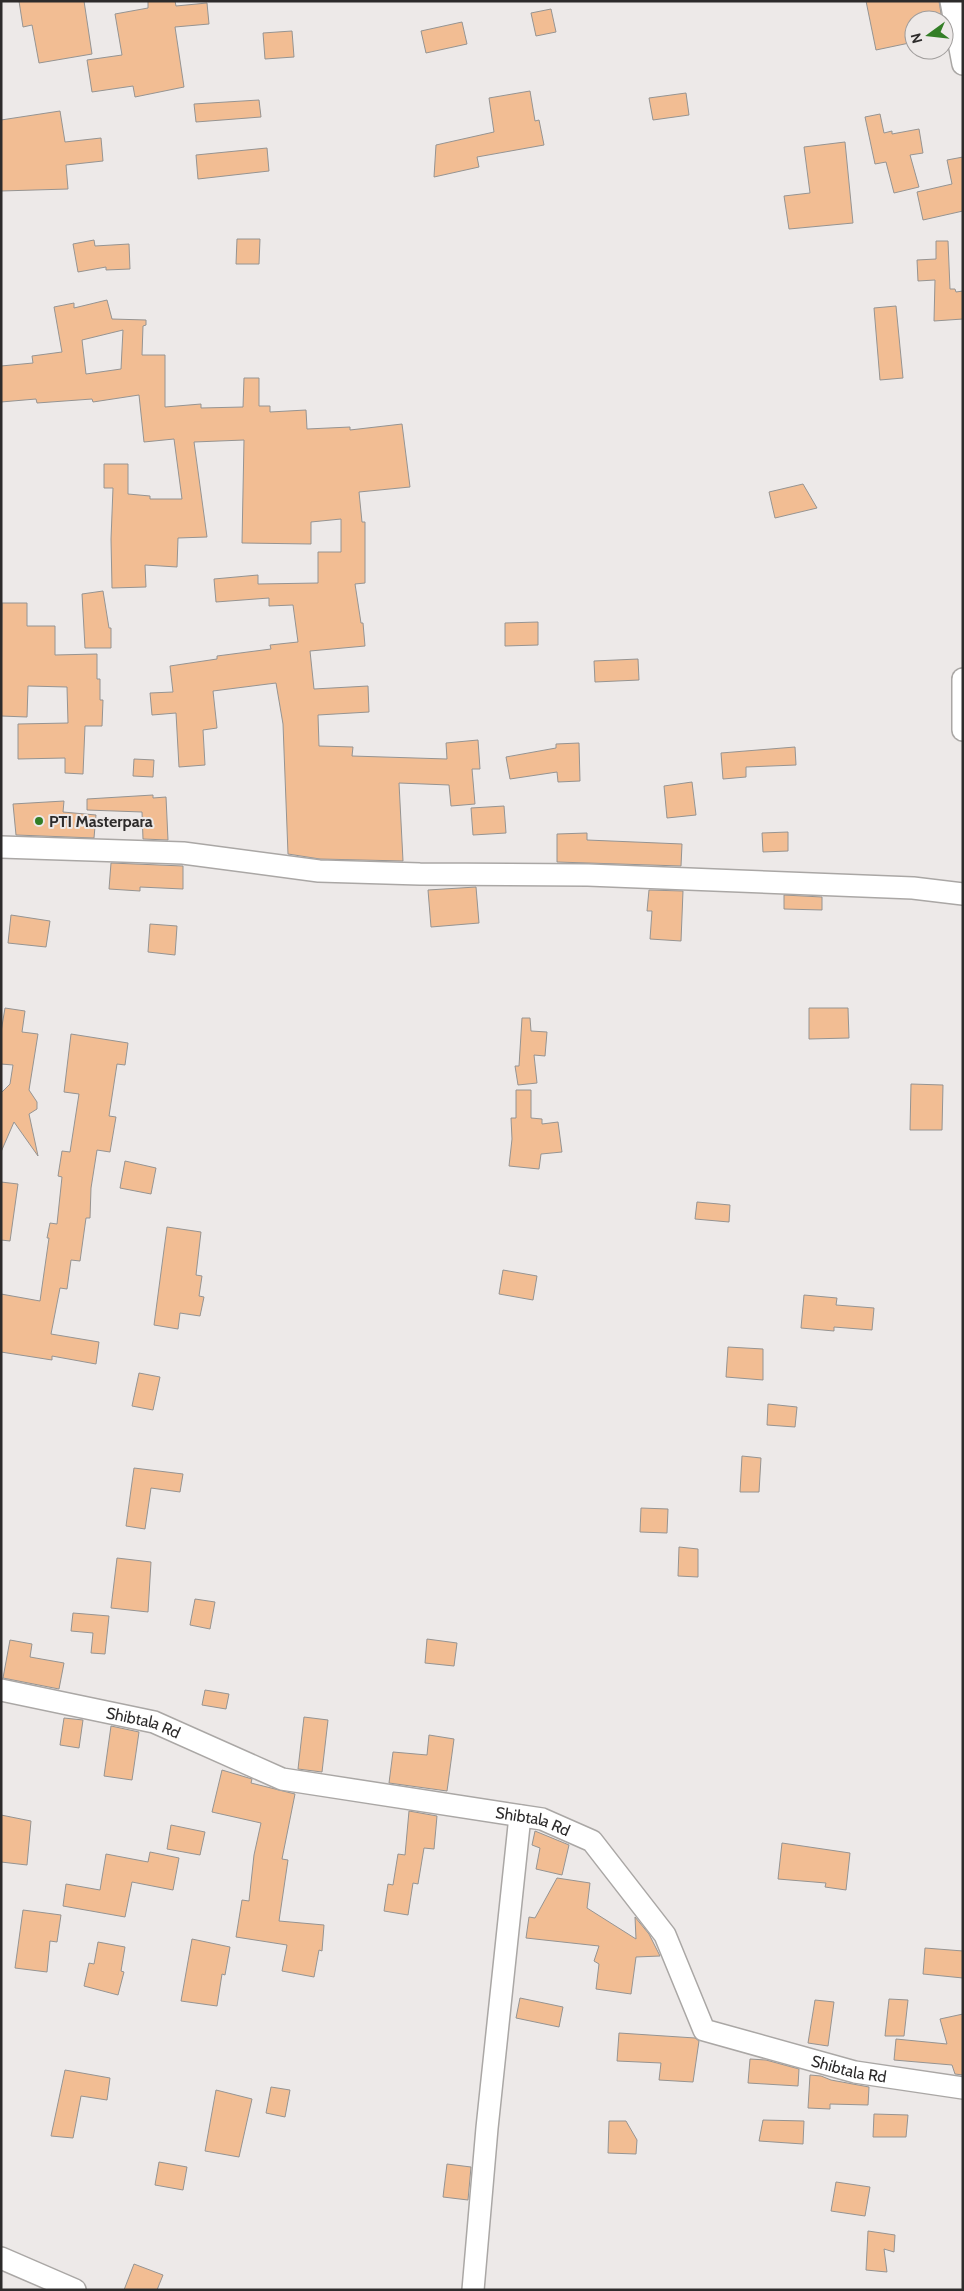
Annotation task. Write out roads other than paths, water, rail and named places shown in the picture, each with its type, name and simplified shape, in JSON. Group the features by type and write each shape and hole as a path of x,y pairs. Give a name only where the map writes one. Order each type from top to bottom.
{"street":[{"path":"951,1 963,64"},
{"path":"963,679 963,730"},
{"path":"1,847 183,854 319,871 588,875 913,888 963,894"},
{"name":"Shibtala Rd","path":"1,1690 154,1722 282,1779 542,1819 592,1841 666,1935 704,2030 855,2072 963,2088"},
{"path":"473,2290 487,2128 520,1816"},
{"path":"1,2258 74,2290"}],"place":[{"name":"PTI Masterpara","path":"39,821"}]}
